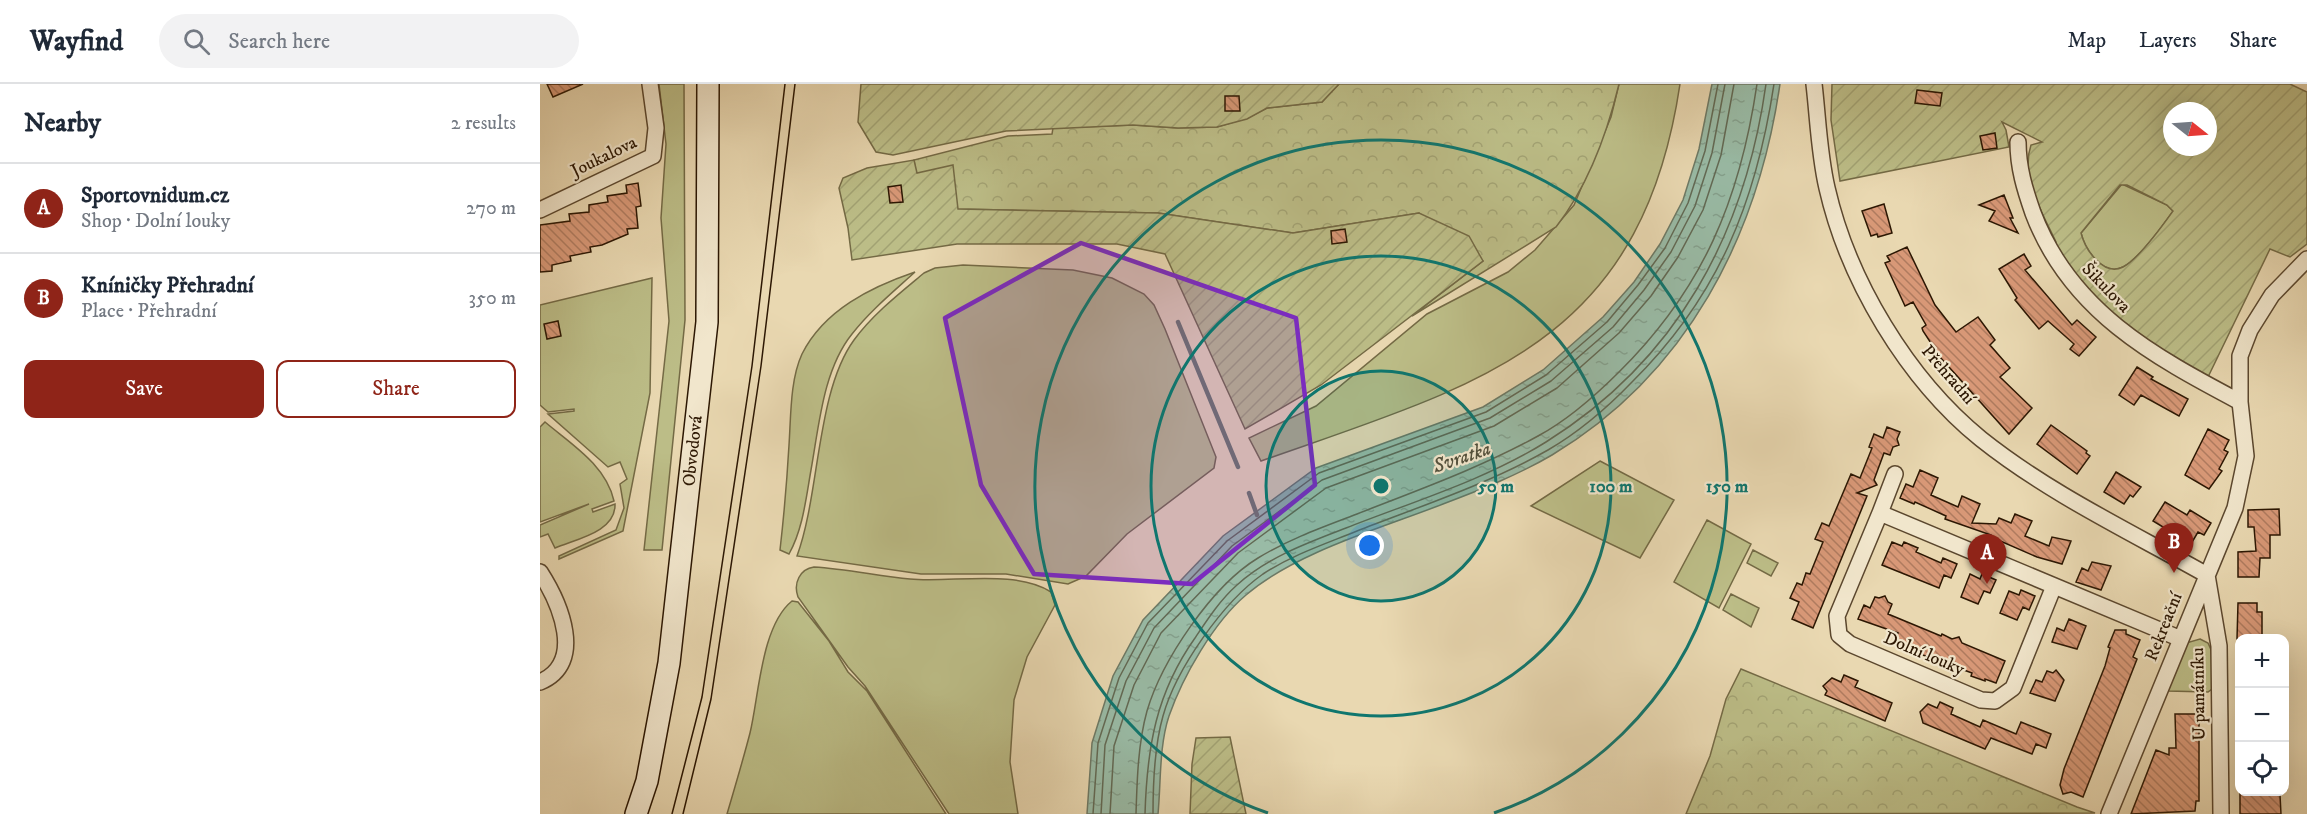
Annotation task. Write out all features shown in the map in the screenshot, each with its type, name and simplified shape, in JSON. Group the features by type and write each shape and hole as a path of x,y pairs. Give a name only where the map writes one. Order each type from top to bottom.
{"main road":[{"name":"Obvodová","path":"636,814 650,770 669,663 707,322 708,84"}],"street":[{"name":"Joukalova","path":"540,210 653,156 656,128 650,84"},
{"name":"Přehradní","path":"1814,84 1826,187 1847,254 1880,318 1922,380 1980,438 2040,481 2207,575"},
{"name":"Šikulova","path":"2018,142 2025,190 2045,244 2076,289 2115,326 2177,369 2240,402"},
{"name":"Rekreační","path":"2109,814 2235,508 2246,456 2240,402 2240,356 2250,330 2272,295 2307,259"},
{"name":"Dolní louky","path":"1895,474 1837,616 1839,635 1850,644 1981,700 1995,701 2013,688 2054,586"},
{"path":"1880,513 2181,639"},
{"name":"U památníku","path":"2207,575 2219,646 2221,814"},
{"path":"540,682 549,679 565,660 567,637 544,578"}],"highlighted area":[{"path":"1081,243 1296,318 1315,485 1192,584 1034,574 981,485 945,318"}],"green space":[{"path":"659,84 684,84 685,320 662,550 644,550 669,321 661,218 666,144"},
{"path":"861,84 1339,84 1322,102 1267,108 1247,119 1217,127 1178,128 1133,125 1006,131 893,155 876,152 858,122"},
{"path":"1339,84 1619,84 1609,122 1595,159 1578,194 1556,227 1412,316 1483,261 1419,213 1293,233 1158,213 957,209 916,173 914,160 1008,136 1052,134 1053,128 1133,125 1178,128 1217,127 1247,118 1267,108 1322,102"},
{"path":"1619,84 1680,84 1660,172 1629,243 1588,298 1538,342 1479,377 1413,406 1261,461 1249,438 1316,406 1427,314 1508,272 1535,250 1574,205 1611,117"},
{"path":"1832,84 2290,84 2307,92 2307,244 2290,257 2270,249 2208,377 2157,349 2096,300 2053,246 2056,242 2034,195 2028,170 2031,145 2042,142 2002,122 2009,147 1840,181 1831,120","holes":["2120,185 2127,185 2167,205 2173,211 2136,257 2123,267 2109,268 2096,260 2086,246 2081,233"]},
{"path":"914,160 917,173 953,165 958,209 1158,213 1293,233 1419,213 1469,236 1483,261 1321,385 1245,429 1165,254 1117,244 957,244 852,260 839,188 843,178 867,168"},
{"path":"2122,184 2167,205 2173,211 2136,257 2123,267 2116,269 2102,265 2096,260 2086,246 2081,233"},
{"path":"963,265 1073,270 1112,278 1144,294 1154,305 1165,329 1216,457 1214,468 1127,534 1086,576 1068,584 1006,574 921,574 797,556 810,503 832,387 854,340 887,304 924,273 935,268"},
{"path":"915,272 859,326 842,348 834,364 820,417 801,524 789,554 780,550 792,398 795,375 802,354 811,338 823,325 850,302 882,285"},
{"path":"652,278 650,393 623,531 559,559 559,556 616,530 624,508 620,484 627,479 620,462 608,467 548,414 574,411 574,409 548,412 540,405 540,305"},
{"path":"545,422 596,466 610,488 614,501 592,509 593,512 615,504 614,514 602,528 555,548 548,534 540,537 540,525 589,504 540,522 540,427"},
{"path":"1600,461 1674,500 1640,558 1531,506"},
{"path":"1707,520 1751,544 1719,608 1674,582"},
{"path":"1753,550 1778,563 1771,576 1747,563"},
{"path":"814,567 910,579 1002,579 1037,585 1051,592 1055,605 1027,657 1014,700 1010,762 1018,814 949,814 865,686 848,667 798,597 796,587 801,574"},
{"path":"1731,594 1759,608 1751,627 1723,610"},
{"path":"792,601 798,602 829,641 848,672 867,691 946,814 727,814 750,733 767,644 782,612"},
{"path":"2200,639 2208,643 2212,652 2212,689 2208,692 2168,691 2186,643"},
{"path":"1741,669 2095,813 1686,814 1710,756 1726,699"},
{"path":"1230,737 1246,814 1190,814 1192,764 1196,738"}],"water":[{"name":"Svratka","path":"1712,84 1780,84 1769,140 1754,195 1734,247 1708,296 1678,342 1641,384 1600,422 1552,455 1485,488 1340,542 1289,566 1246,595 1211,635 1191,667 1175,700 1163,740 1158,814 1087,814 1092,743 1113,676 1143,620 1223,536 1316,468 1483,407 1543,370 1603,317 1634,282 1660,244 1683,200 1699,149"}],"building":[{"path":"547,84 583,84 553,97"},
{"path":"1917,90 1942,93 1940,106 1915,103"},
{"path":"1225,96 1239,96 1240,111 1225,111"},
{"path":"1995,133 1997,148 1983,150 1980,136"},
{"path":"638,183 641,206 636,207 638,228 627,229 628,234 602,245 590,247 591,252 570,256 571,261 552,265 552,271 540,272 540,225 570,221 569,214 589,212 589,205 608,202 607,196 627,193 626,185"},
{"path":"901,185 903,202 890,203 888,187"},
{"path":"2004,195 2013,218 2010,218 2018,233 1989,221 1995,211 1979,205"},
{"path":"1884,204 1892,233 1878,237 1877,234 1871,236 1862,211"},
{"path":"1345,229 1347,242 1332,244 1331,231"},
{"path":"1907,247 1935,305 1956,332 1978,317 1995,340 1990,345 2010,368 2000,377 2032,408 2009,434 1940,357 1923,331 1922,328 1926,325 1913,302 1905,306 1885,263 1890,261 1887,256"},
{"path":"2024,254 2031,266 2025,270 2072,325 2077,320 2096,337 2079,356 2070,349 2074,344 2048,321 2039,329 2015,300 2017,298 1999,269"},
{"path":"558,321 561,336 547,339 544,324"},
{"path":"2137,367 2153,377 2151,379 2188,399 2179,416 2141,395 2134,405 2119,395"},
{"path":"2051,425 2087,451 2086,453 2090,456 2077,474 2037,444"},
{"path":"1887,427 1900,432 1897,439 1899,445 1893,447 1890,455 1884,453 1874,480 1877,485 1857,493 1867,496 1813,628 1792,619 1799,602 1790,598 1797,583 1802,585 1806,573 1810,574 1823,542 1815,539 1822,523 1829,526 1851,474 1860,478 1872,448 1869,447 1874,434 1883,438"},
{"path":"2208,429 2229,440 2224,450 2228,452 2219,469 2222,471 2209,489 2185,475"},
{"path":"1920,470 1938,478 1931,495 1958,507 1962,496 1980,504 1972,523 1996,524 1999,518 2011,523 2015,514 2032,521 2025,536 2049,546 2052,537 2071,541 2062,564 2037,557 1991,537 1991,535 1945,519 1946,516 1915,502 1914,504 1900,498 1906,484 1913,487"},
{"path":"2116,472 2141,487 2133,497 2130,495 2124,504 2104,492"},
{"path":"2165,502 2187,515 2190,510 2211,523 2204,535 2198,532 2191,544 2153,521"},
{"path":"2279,509 2280,535 2270,535 2270,558 2260,558 2259,577 2238,577 2238,552 2256,551 2254,527 2248,527 2248,510"},
{"path":"1892,542 1902,546 1904,542 1918,548 1916,552 1941,563 1943,558 1957,564 1951,578 1944,575 1939,588 1882,565"},
{"path":"2092,562 2111,566 2101,590 2076,582 2082,568 2088,571"},
{"path":"1970,574 1980,579 1982,574 1996,580 1990,593 1984,591 1978,604 1961,597"},
{"path":"2021,590 2035,596 2029,610 2023,607 2017,620 2000,613 2009,591 2019,595"},
{"path":"1885,596 1892,604 1888,614 1941,636 1942,634 1952,639 1959,637 1962,643 2005,661 1996,683 1971,676 1972,673 1893,644 1898,633 1858,619 1864,605 1870,608 1875,597"},
{"path":"2238,603 2257,603 2257,612 2262,612 2262,634 2237,634"},
{"path":"2069,619 2086,626 2077,649 2052,642 2057,628 2064,631"},
{"path":"2115,630 2126,630 2126,634 2140,640 2133,657 2137,659 2083,797 2071,792 2063,794 2060,785 2064,769 2105,666 2110,648 2108,647"},
{"path":"2056,670 2064,680 2055,701 2030,693 2036,680 2042,682 2047,671 2053,673"},
{"path":"1844,675 1858,681 1855,687 1892,703 1885,721 1825,695 1827,691 1823,686 1832,678 1841,682"},
{"path":"1940,702 1953,708 1951,714 1980,727 1983,720 2016,734 2021,722 2051,734 2046,748 2036,744 2032,754 1991,738 1985,749 1923,723 1920,712 1928,704 1937,708"},
{"path":"2175,714 2199,714 2199,801 2196,801 2195,811 2131,814 2156,750 2169,755 2169,748 2176,748"},
{"path":"2240,796 2280,796 2281,814 2240,814"}],"waterway":[{"path":"1178,322 1238,467"},
{"path":"1249,493 1257,515"}],"tram line":[{"path":"672,814 702,697 752,366 785,84"},
{"path":"683,814 711,699 761,366 795,84"}],"place":[{"name":"Kníničky Přehradní","path":"2174,573"},
{"name":"Sportovnidum.cz","path":"1987,584"}]}
